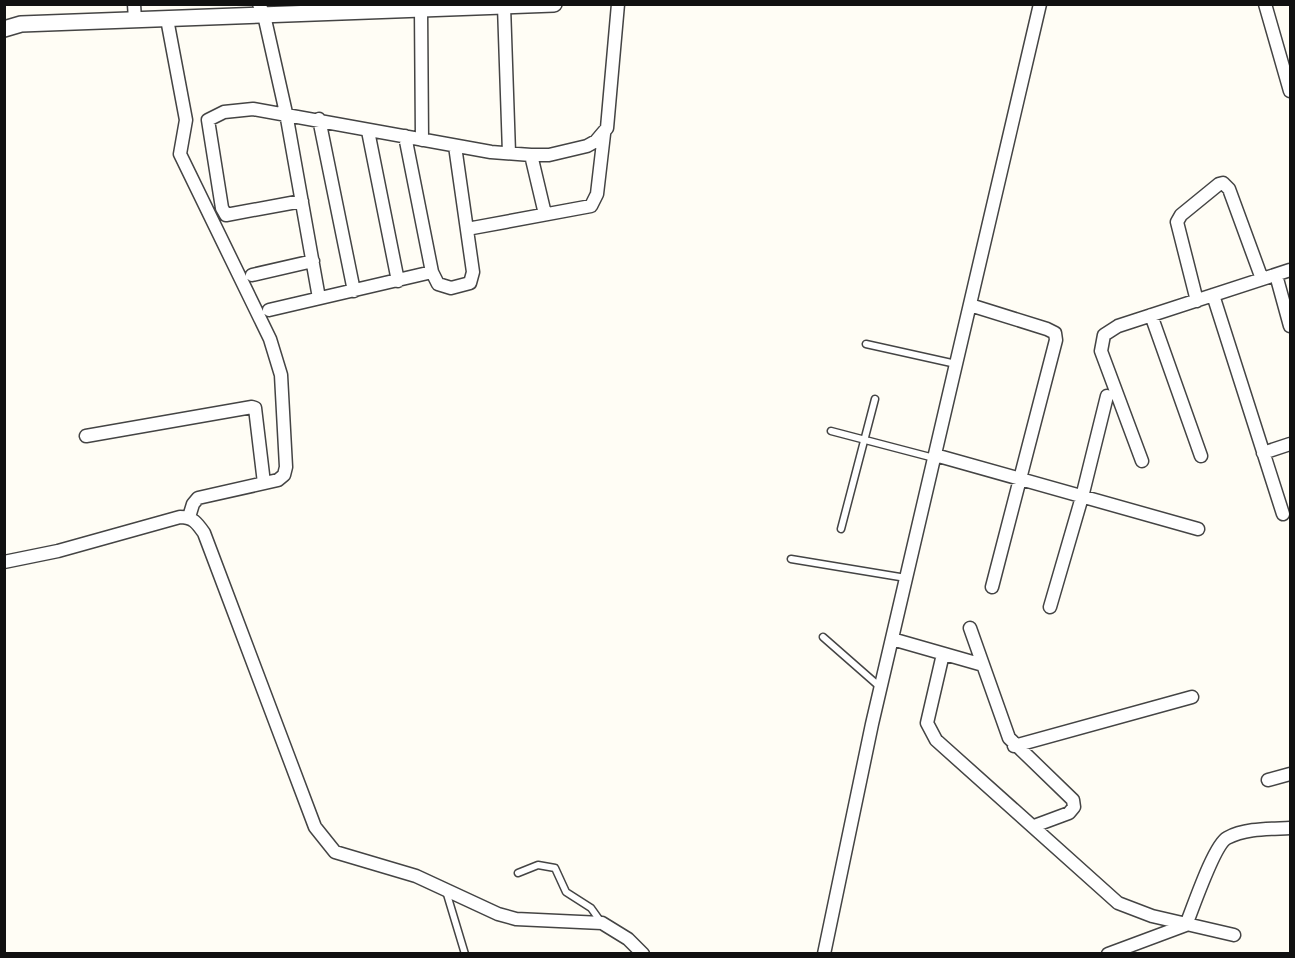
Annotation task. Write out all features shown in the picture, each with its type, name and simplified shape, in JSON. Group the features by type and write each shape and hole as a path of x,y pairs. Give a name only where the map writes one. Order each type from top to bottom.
{"street":[{"path":"4,29 21,24 135,12 167,19 262,10 421,9 554,4"},
{"path":"467,229 586,208 594,203 604,134 610,114 618,4"},
{"path":"824,954 880,688 1040,4"},
{"path":"1265,4 1290,91"},
{"path":"504,6 509,153"},
{"path":"421,9 422,140"},
{"path":"262,10 286,113 319,298"},
{"path":"167,19 186,120 180,146 182,162 266,330 281,375 286,467 284,475 278,480 207,495 193,504 189,517"},
{"path":"302,201 230,216 224,213 208,120 224,112 253,109 319,119 368,131 455,146 531,155 572,151 586,146 604,134"},
{"path":"319,119 354,291"},
{"path":"368,131 398,280"},
{"path":"405,136 432,272 434,279 443,287 458,287 470,283 473,272 455,146"},
{"path":"531,155 545,214"},
{"path":"1197,301 1177,222 1181,215 1219,184 1223,183 1229,189 1262,279"},
{"path":"252,275 313,261"},
{"path":"1142,461 1101,351 1104,335 1110,330 1151,315 1290,270"},
{"path":"269,310 432,272"},
{"path":"1276,275 1290,326"},
{"path":"1213,295 1283,514"},
{"path":"970,304 1047,329 1056,337 992,587"},
{"path":"1151,315 1201,456"},
{"path":"1050,607 1082,497 1107,396"},
{"path":"86,436 252,407 255,408 264,483"},
{"path":"1263,453 1290,444"},
{"path":"934,457 1198,529"},
{"path":"4,562 58,551 180,517 189,517 197,522 204,533 315,827 321,838 335,852 416,876 498,914 516,919 530,922 602,923 628,939 643,954"},
{"path":"970,628 1004,728 1014,746 1068,792 1073,800 1074,807 1069,813 1034,826"},
{"path":"892,639 983,665"},
{"path":"943,654 927,718 930,733 1118,903 1152,916 1234,935"},
{"path":"1014,746 1192,697"},
{"path":"1268,780 1290,774"},
{"path":"1108,954 1186,925 1220,843 1245,832 1290,828"}],"lane":[{"path":"866,344 956,364"},
{"path":"841,529 875,399"},
{"path":"831,431 934,457"},
{"path":"790,559 906,578"},
{"path":"824,637 880,688"},
{"path":"518,873 538,865 555,868 566,892 591,908 602,923"},
{"path":"446,890 465,954"}]}
